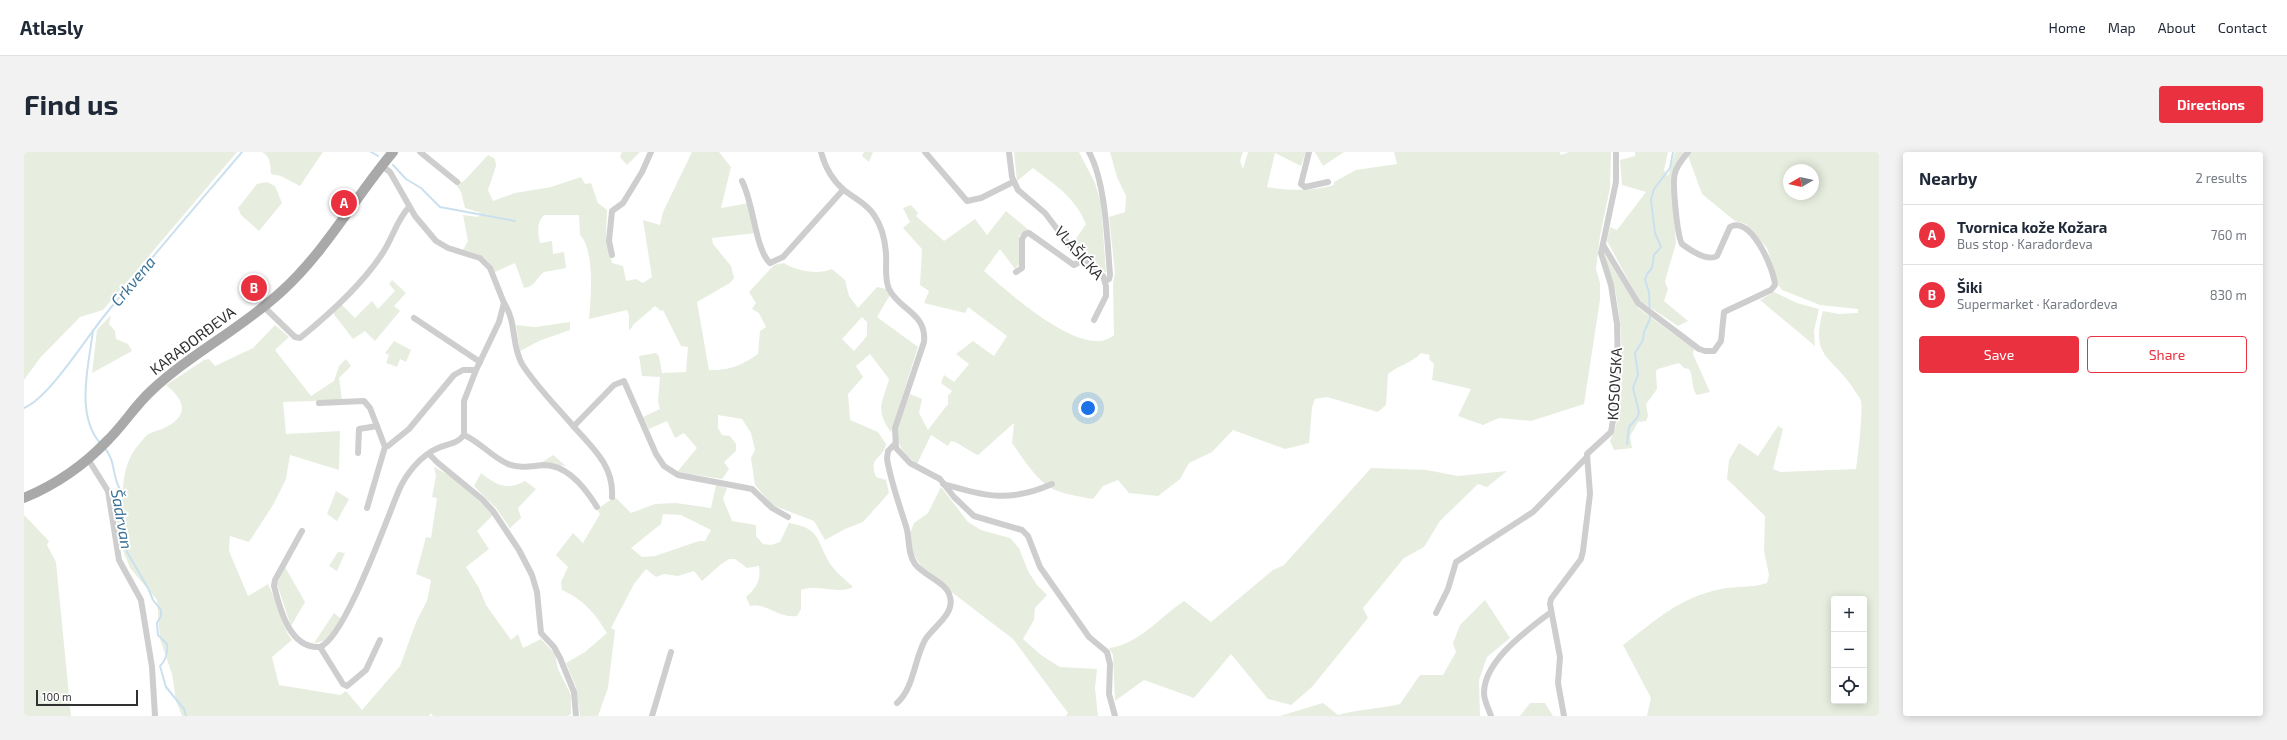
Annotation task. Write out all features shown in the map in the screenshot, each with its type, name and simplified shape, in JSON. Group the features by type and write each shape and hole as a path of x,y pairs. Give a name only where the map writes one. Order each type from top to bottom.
{"main road":[{"name":"KARAĐORĐEVA","path":"24,498 54,484 88,459 103,445 149,393 282,292 312,259 393,152"}],"street":[{"path":"420,152 456,182"},
{"path":"612,255 609,241 612,211 623,203 642,172 651,152"},
{"path":"820,152 828,172 843,190 864,203 875,217 885,246 888,287 893,295 918,318 925,335 895,428 895,444 906,460 935,475 974,516 1022,530 1028,536 1040,567 1089,637 1108,652 1110,664 1109,694 1115,716"},
{"path":"925,152 967,201 981,198 1013,182 1009,152"},
{"path":"1089,152 1096,169 1104,218 1110,275 1109,279 1104,281"},
{"path":"1309,152 1301,184 1305,187 1328,182"},
{"name":"KOSOVSKA","path":"1436,613 1448,589 1456,562 1533,512 1586,458 1590,448 1606,438 1611,432 1616,403 1618,369 1616,324 1611,285 1602,259 1602,246 1616,182 1616,152"},
{"path":"1602,246 1620,272 1633,298 1650,313 1699,349 1711,352 1717,349 1721,341 1724,312 1767,293 1775,285 1773,275 1758,241 1744,226 1737,224 1730,227 1717,256 1713,258 1704,257 1682,244 1678,233 1674,177 1678,166 1688,152"},
{"path":"382,166 390,172 409,206 424,228 440,244 483,260 490,268 504,304 511,316 516,345 523,365 605,463 612,483 612,497"},
{"path":"742,182 748,193 762,252 770,263 783,257 843,190"},
{"name":"VLAŠIĆKA","path":"1013,182 1020,193 1049,217 1070,246 1100,272 1104,281 1106,296 1094,320"},
{"path":"263,306 295,337 300,338 320,322 375,262 388,244 400,216 409,206"},
{"path":"1016,272 1022,268 1022,239 1025,234 1028,233 1074,265 1080,264 1085,259"},
{"path":"320,647 333,638 369,566 404,481 412,468 440,447 455,444 464,435 464,405 476,370 499,322 504,304"},
{"path":"414,318 480,362"},
{"path":"385,447 399,439 409,429 454,375 463,370 476,370"},
{"path":"574,426 614,385 624,381 656,454 664,466 678,474 752,488 772,508 788,518"},
{"path":"319,403 364,401 370,408 385,447 367,508"},
{"path":"358,453 359,429 377,426"},
{"path":"464,435 508,464 559,468 582,487 597,507"},
{"path":"895,444 888,451 887,459 900,511 907,530 910,554 920,569 948,591 951,600 945,618 923,645 907,691 897,703"},
{"path":"429,454 482,499 493,511 519,550 532,575 536,592 541,633 554,647 560,658 574,692 576,716"},
{"path":"1564,716 1558,682 1560,657 1550,612 1551,599 1581,559 1583,551 1590,494 1586,458"},
{"path":"88,459 108,491 120,560 141,600 152,667 155,716"},
{"path":"943,484 987,496 1015,496 1033,493 1052,484"},
{"path":"302,531 275,580 274,586 290,632 301,641 320,647 343,684 347,686 366,670 380,640"},
{"path":"1492,716 1484,694 1488,677 1498,660 1513,642 1550,612"},
{"path":"652,716 666,662 671,652"}],"green space":[{"path":"24,152 237,152 103,310 80,317 40,358 24,380"},
{"path":"262,152 323,152 300,186 281,176 271,174 269,159"},
{"path":"622,152 640,152 627,165 620,157"},
{"path":"692,152 719,152 731,167 721,208 749,203 756,233 712,238 713,244 731,266 734,278 730,283 697,302 709,370 729,368 747,361 758,354 760,331 766,327 759,313 752,309 756,303 749,292 774,265 784,263 801,270 814,272 832,269 845,280 849,296 858,308 877,287 886,289 890,295 877,317 918,347 891,432 881,412 882,401 889,379 870,354 856,366 863,377 848,394 850,420 878,432 886,444 882,453 875,462 874,470 876,477 886,480 889,493 863,522 845,529 825,540 814,521 772,505 755,485 751,458 755,450 751,433 742,419 718,415 718,428 722,435 730,436 736,444 736,451 724,462 729,469 722,479 677,472 697,448 684,433 675,438 667,421 649,429 643,417 660,409 658,402 660,377 642,376 639,356 656,353 659,356 662,373 686,372 688,347 681,346 663,310 661,311 655,306 634,324 629,331 629,315 627,310 589,319 591,299 590,263 585,242 580,235 579,215 544,215 541,218 539,225 538,232 540,243 552,241 553,254 564,252 566,268 544,272 531,286 524,288 515,263 495,272 485,258 475,253 463,250 468,241 463,215 478,217 481,213 465,208 461,192 457,186 458,181 463,182 488,155 495,159 496,166 488,190 493,201 515,193 551,187 581,177 585,184 591,183 598,203 607,210 606,235 612,263 623,266 626,281 636,279 643,283 652,277 643,220 660,225 663,212","holes":["862,317 867,322 867,336 854,351 842,339"]},
{"path":"864,152 873,152 869,162 862,156"},
{"path":"1014,152 1079,152 1095,183 1101,203 1106,273 1073,243 1086,224 1076,206 1064,192 1033,168 1017,181"},
{"path":"1110,152 1243,152 1240,161 1243,169 1248,152 1306,152 1301,166 1275,153 1267,187 1301,190 1334,185 1334,182 1356,170 1397,164 1394,152 1560,152 1561,155 1569,152 1611,152 1610,188 1600,236 1596,269 1600,283 1600,300 1584,404 1531,421 1499,418 1483,425 1458,416 1471,389 1432,380 1434,364 1429,359 1430,355 1421,353 1414,359 1388,374 1386,405 1378,412 1327,397 1315,399 1312,407 1309,443 1285,449 1233,430 1212,452 1189,463 1180,479 1158,496 1129,493 1118,480 1103,486 1093,499 1055,490 1045,484 1036,475 1012,443 1014,423 978,455 954,441 951,441 948,446 931,435 917,464 901,447 897,432 910,394 922,399 919,413 928,430 948,404 948,396 952,391 941,383 944,375 954,382 969,364 956,354 973,341 994,356 1007,336 968,307 965,313 924,303 929,291 920,285 922,249 903,228 910,222 903,208 911,205 918,213 916,216 944,241 975,219 987,235 1006,211 1030,231 1025,231 1019,236 1019,264 1015,269 1000,249 984,271 1046,321 1066,332 1084,339 1101,341 1114,335 1113,285 1115,272 1109,217 1125,212 1126,196 1117,177"},
{"path":"1315,152 1344,152 1323,166"},
{"path":"1635,152 1668,152 1664,170 1668,176 1675,152 1684,152 1671,179 1676,243 1665,282 1668,289 1664,301 1688,321 1678,326 1639,300 1607,241 1610,227 1617,230 1646,192 1622,185 1620,160 1635,156"},
{"path":"1691,152 1879,152 1879,716 1647,716 1651,698 1623,645 1657,619 1680,604 1693,598 1721,589 1756,586 1767,583 1769,575 1764,551 1765,516 1727,479 1729,460 1739,443 1758,456 1778,426 1783,429 1773,469 1781,472 1856,469 1859,445 1861,401 1845,377 1825,355 1819,338 1823,311 1839,314 1858,313 1858,309 1820,305 1782,290 1778,284 1767,248 1746,224 1735,221 1702,194 1688,156"},
{"path":"267,182 275,186 282,203 259,231 241,215 238,208 257,184"},
{"path":"1606,257 1638,308 1694,349 1693,354 1710,392 1697,395 1694,390 1691,372 1679,363 1658,369 1656,371 1657,389 1646,404 1648,416 1646,421 1638,422 1630,436 1632,448 1614,450 1610,441 1619,410 1622,367 1618,305 1614,286 1604,258"},
{"path":"392,280 406,293 394,306 400,311 375,341 365,331 353,339 333,313 341,304 355,318 372,301 378,309 395,291 389,284"},
{"path":"1774,292 1797,303 1819,309 1814,331 1815,346 1760,300"},
{"path":"111,315 109,324 115,331 116,339 128,344 132,351 92,373 97,330"},
{"path":"570,322 570,330 539,341 520,351 516,325 535,327"},
{"path":"275,325 289,337 275,350 311,396 334,381 339,366 346,359 351,366 339,378 342,400 283,402 286,434 340,431 339,470 290,455 286,479 273,505 249,542 230,536 229,551 248,596 268,584 288,634 292,640 272,657 279,685 340,695 346,691 362,710 400,666 417,620 427,601 431,580 416,574 426,537 431,538 437,498 432,497 436,476 434,467 466,488 493,515 477,531 489,549 466,567 479,588 486,605 511,640 518,634 523,648 541,639 555,654 558,669 571,695 571,714 568,716 433,716 431,713 429,716 182,716 176,701 172,674 160,639 157,600 130,568 122,548 115,514 123,514 125,472 135,449 147,435 172,423 181,413 181,402 166,385 204,360 209,359 215,366 253,348"},
{"path":"394,341 411,350 406,362 400,359 397,367 386,363 389,355 385,353"},
{"path":"553,455 566,466 541,463"},
{"path":"1371,468 1427,470 1458,476 1507,471 1487,487 1478,484 1440,521 1424,547 1404,558 1363,608 1368,618 1312,687 1291,705 1268,699 1231,654 1194,698 1144,680 1115,701 1113,655 1109,648 1130,642 1184,601 1211,622 1273,570 1284,565"},
{"path":"481,473 492,481 502,485 513,486 525,481 536,489 518,508 521,518 510,528 496,508 474,486"},
{"path":"716,485 727,488 723,499 732,521 756,525 756,536 763,544 771,545 780,542 789,523 799,525 812,531 819,541 831,566 853,587 840,590 808,588 801,590 801,609 797,616 790,616 762,607 750,606 746,597 753,590 759,579 759,566 747,568 735,559 729,559 702,581 694,571 678,576 664,574 656,577 646,569 634,584 611,628 615,630 608,688 598,716 580,716 576,687 566,663 585,652 607,633 588,607 577,598 562,590 561,582 568,567 556,555 573,533 583,543 600,514 598,511 600,507 615,497 631,513 655,504 676,503 711,508","holes":["663,514 681,515 711,530 705,541 699,541 655,556 642,557 631,548 661,524"]},
{"path":"941,487 968,522 981,530 1010,538 1019,548 1028,571 1037,585 1047,595 1035,608 1034,620 1023,639 1041,655 1060,667 1097,669 1095,688 1098,716 1066,716 1068,713 1013,639 924,571 913,553 910,533 914,523 928,513"},
{"path":"336,491 349,499 337,521 327,514"},
{"path":"24,515 49,541 47,545 56,562 71,716 24,716"},
{"path":"338,552 345,553 337,571 329,566"},
{"path":"285,567 305,602 291,626 277,584"},
{"path":"1485,600 1510,638 1487,657 1479,680 1480,716 1280,716 1323,703 1338,715 1400,704 1420,675 1443,675 1456,652 1453,643 1460,625"},
{"path":"334,613 340,618 331,635 325,640 314,643"},
{"path":"1530,703 1545,703 1553,716 1520,716"}],"waterway":[{"name":"Crkvena","path":"24,408 34,402 56,380 122,294 242,152"},
{"path":"371,152 378,156"},
{"path":"1627,444 1629,427 1637,418 1639,412 1633,388 1638,375 1635,353 1643,340 1644,332 1650,319 1649,292 1645,280 1647,274 1652,268 1654,255 1661,247 1655,233 1651,200 1654,189 1670,168 1673,152"},
{"path":"393,165 406,179 421,188 440,207 515,221"},
{"name":"Šadrvan","path":"93,330 87,373 86,404 92,431 100,443"},
{"name":"Šadrvan","path":"104,447 111,458 116,480 121,491 127,552 148,588 153,600 161,610 161,616 157,623 158,635 167,644 166,656 160,666 166,687 184,709 186,716"}],"place":[{"name":"Tvornica kože Kožara","path":"344,203"},
{"name":"Šiki","path":"254,288"}]}
